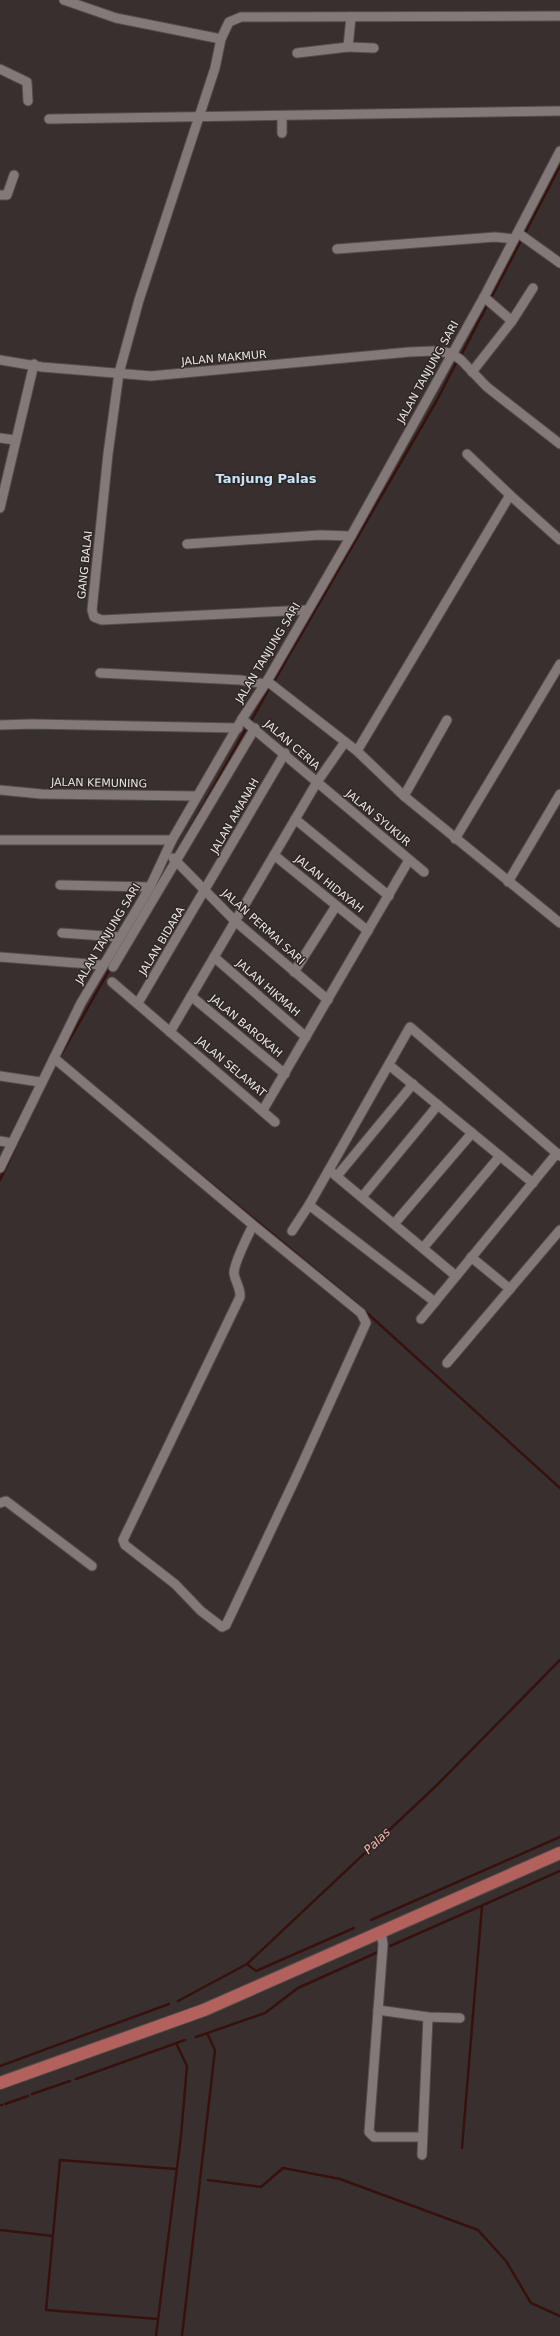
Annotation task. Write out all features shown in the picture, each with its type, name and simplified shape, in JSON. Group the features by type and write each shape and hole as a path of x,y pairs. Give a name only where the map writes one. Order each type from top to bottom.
{"main road":[{"path":"0,2083 204,2010 560,1853"}],"street":[{"path":"64,0 116,18 221,39"},
{"path":"119,373 139,300 215,68 221,39 229,22 235,18 560,16"},
{"path":"348,48 350,17"},
{"path":"297,53 348,48 374,48"},
{"path":"0,69 27,82 28,101"},
{"path":"49,119 198,118 560,111"},
{"path":"282,116 282,133"},
{"name":"JALAN TANJUNG SARI","path":"0,1168 40,1082 57,1061 102,965 121,942 150,887 172,857 172,840 198,796 247,724 266,683 457,356 487,300 516,236 560,151"},
{"path":"0,195 7,195 14,175"},
{"path":"338,249 516,236 560,263"},
{"path":"472,372 512,321 533,288"},
{"path":"487,300 512,321"},
{"name":"JALAN MAKMUR","path":"0,360 151,376 409,352 433,351 457,356"},
{"path":"457,356 487,387 560,444"},
{"path":"0,508 34,364"},
{"name":"GANG BALAI","path":"119,373 101,522 97,578 92,610 94,617 102,620 308,610"},
{"path":"0,438 15,440"},
{"path":"467,454 560,540"},
{"path":"357,751 510,495"},
{"path":"187,544 320,535 351,536"},
{"path":"455,839 560,664"},
{"path":"100,673 240,680 266,683 357,751 404,796 560,923"},
{"path":"404,796 447,720"},
{"path":"0,725 247,724 172,857 121,942 113,967"},
{"name":"JALAN CERIA","path":"247,724 284,753 317,782"},
{"path":"170,1032 317,782 345,742"},
{"name":"JALAN AMANAH","path":"206,890 284,753"},
{"name":"JALAN SYUKUR","path":"317,782 424,872"},
{"name":"JALAN KEMUNING","path":"0,790 41,794 198,796"},
{"path":"508,882 560,794"},
{"path":"296,819 388,896"},
{"path":"0,840 172,840"},
{"name":"JALAN HIDAYAH","path":"274,855 368,931"},
{"name":"JALAN PERMAI SARI","path":"172,857 235,921 328,1000"},
{"path":"263,1110 409,860"},
{"path":"60,885 150,887"},
{"name":"JALAN BIDARA","path":"138,1003 206,890"},
{"path":"294,972 336,906"},
{"path":"62,933 121,942"},
{"path":"0,957 102,965"},
{"name":"JALAN HIKMAH","path":"214,958 306,1037"},
{"name":"JALAN SELAMAT","path":"112,982 263,1110 275,1122"},
{"name":"JALAN BAROKAH","path":"192,996 285,1074"},
{"path":"292,1231 309,1205 410,1026 558,1155 533,1183 421,1319"},
{"path":"57,1061 361,1313 366,1322 298,1473 226,1625 222,1627 205,1615 175,1584 125,1545 123,1540 240,1298 241,1291 236,1279 235,1268 253,1225"},
{"path":"389,1065 533,1183"},
{"path":"0,1076 40,1082"},
{"path":"337,1176 413,1084"},
{"path":"362,1197 438,1105"},
{"path":"394,1224 472,1133"},
{"path":"0,1140 12,1142"},
{"path":"423,1248 500,1156"},
{"path":"329,1170 456,1276"},
{"path":"309,1205 435,1302"},
{"path":"447,1363 560,1230"},
{"path":"472,1258 510,1289"},
{"path":"0,1503 6,1501 92,1566"},
{"path":"381,1932 383,1944 369,2132 374,2137 422,2137"},
{"path":"378,2010 428,2017 460,2018"},
{"path":"422,2155 428,2017"}],"waterway":[{"path":"524,235 560,166"},
{"path":"460,357 522,239"},
{"path":"273,683 437,400 457,361"},
{"path":"250,723 270,687"},
{"path":"183,841 247,727"},
{"path":"58,1060 111,967"},
{"path":"0,1180 23,1131"},
{"path":"174,1153 356,1303 560,1488"},
{"name":"Palas","path":"178,2001 247,1964 437,1785 560,1660"},
{"path":"371,1920 560,1837"},
{"path":"390,1946 560,1871"},
{"path":"462,2148 482,1906"},
{"path":"247,1964 256,1971 354,1928"},
{"path":"196,2037 265,2013 298,1988 378,1952"},
{"path":"0,2066 169,2004"},
{"path":"182,2336 215,2050 207,2033"},
{"path":"76,2079 185,2040"},
{"path":"156,2336 181,2136 187,2066 176,2043"},
{"path":"32,2094 70,2081"},
{"path":"5,2104 28,2096"},
{"path":"158,2319 46,2310 60,2160 176,2169"},
{"path":"208,2180 261,2187 283,2168 340,2179 478,2230 506,2261 531,2303 560,2316"},
{"path":"0,2230 53,2236"}],"district":[{"name":"Tanjung Palas","path":"266,478"}]}
